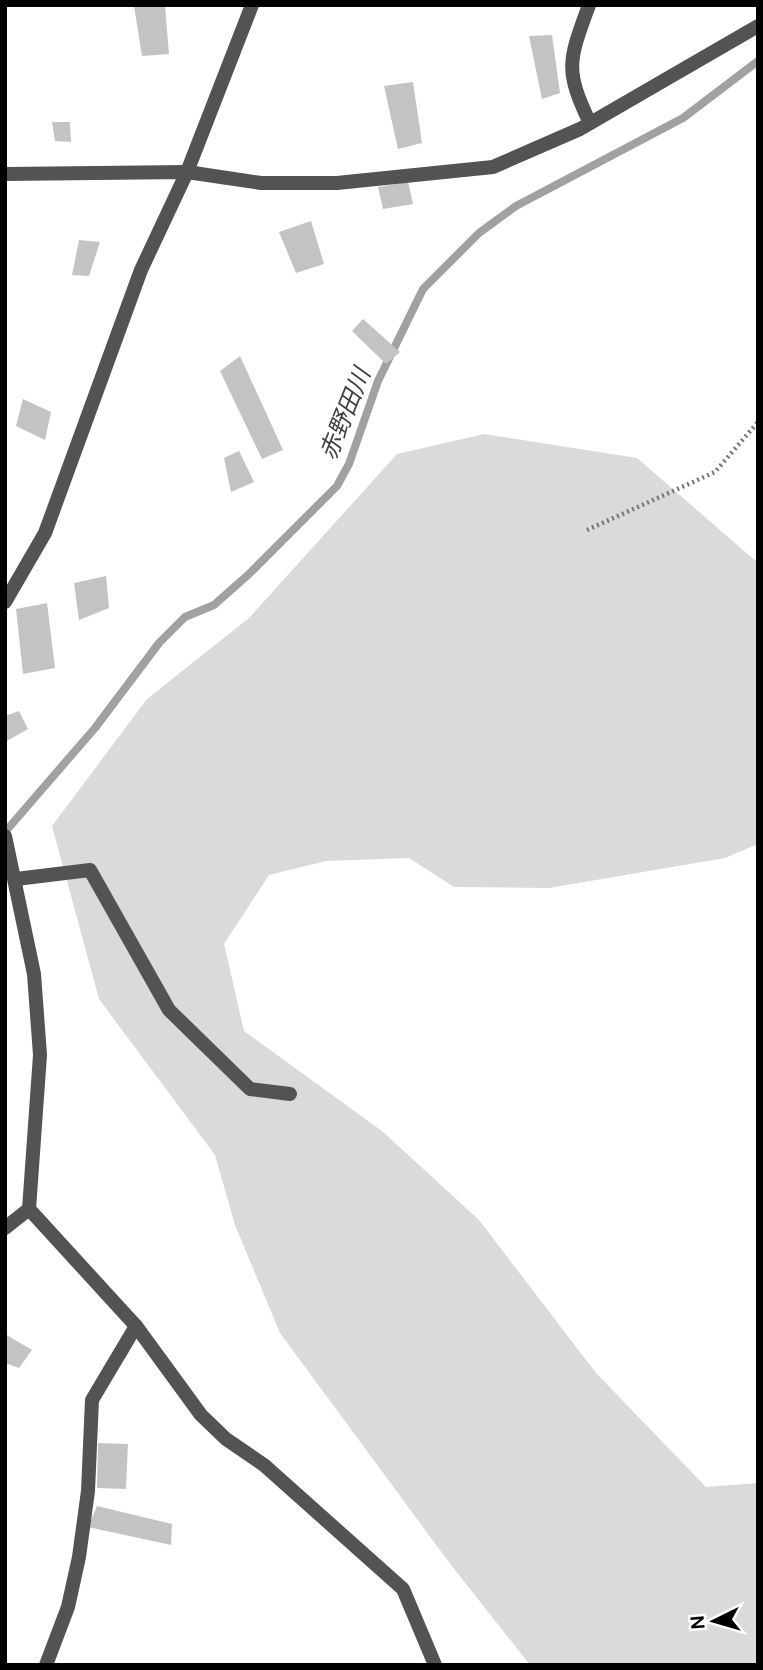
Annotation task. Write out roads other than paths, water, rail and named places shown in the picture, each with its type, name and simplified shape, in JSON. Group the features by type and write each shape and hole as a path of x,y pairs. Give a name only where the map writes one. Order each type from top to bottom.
{"street":[{"path":"5,603 45,533 141,270 187,172 252,5"},
{"path":"589,5 572,53 573,88 590,123"},
{"path":"5,174 187,172 261,183 337,183 492,167 590,123 758,26"},
{"path":"5,836 34,974 40,1055 29,1209 136,1325 201,1415 226,1439 264,1465 403,1589 435,1665"},
{"path":"16,879 90,870 169,1010 250,1089 290,1094"},
{"path":"5,1228 29,1209"},
{"path":"46,1665 68,1607 79,1557 88,1490 92,1400 136,1325"}],"waterway":[{"name":"赤野田川","path":"5,832 95,728 159,643 185,617 214,605 337,486 349,464 378,381 423,289 479,233 516,206 683,118 758,61"}]}
